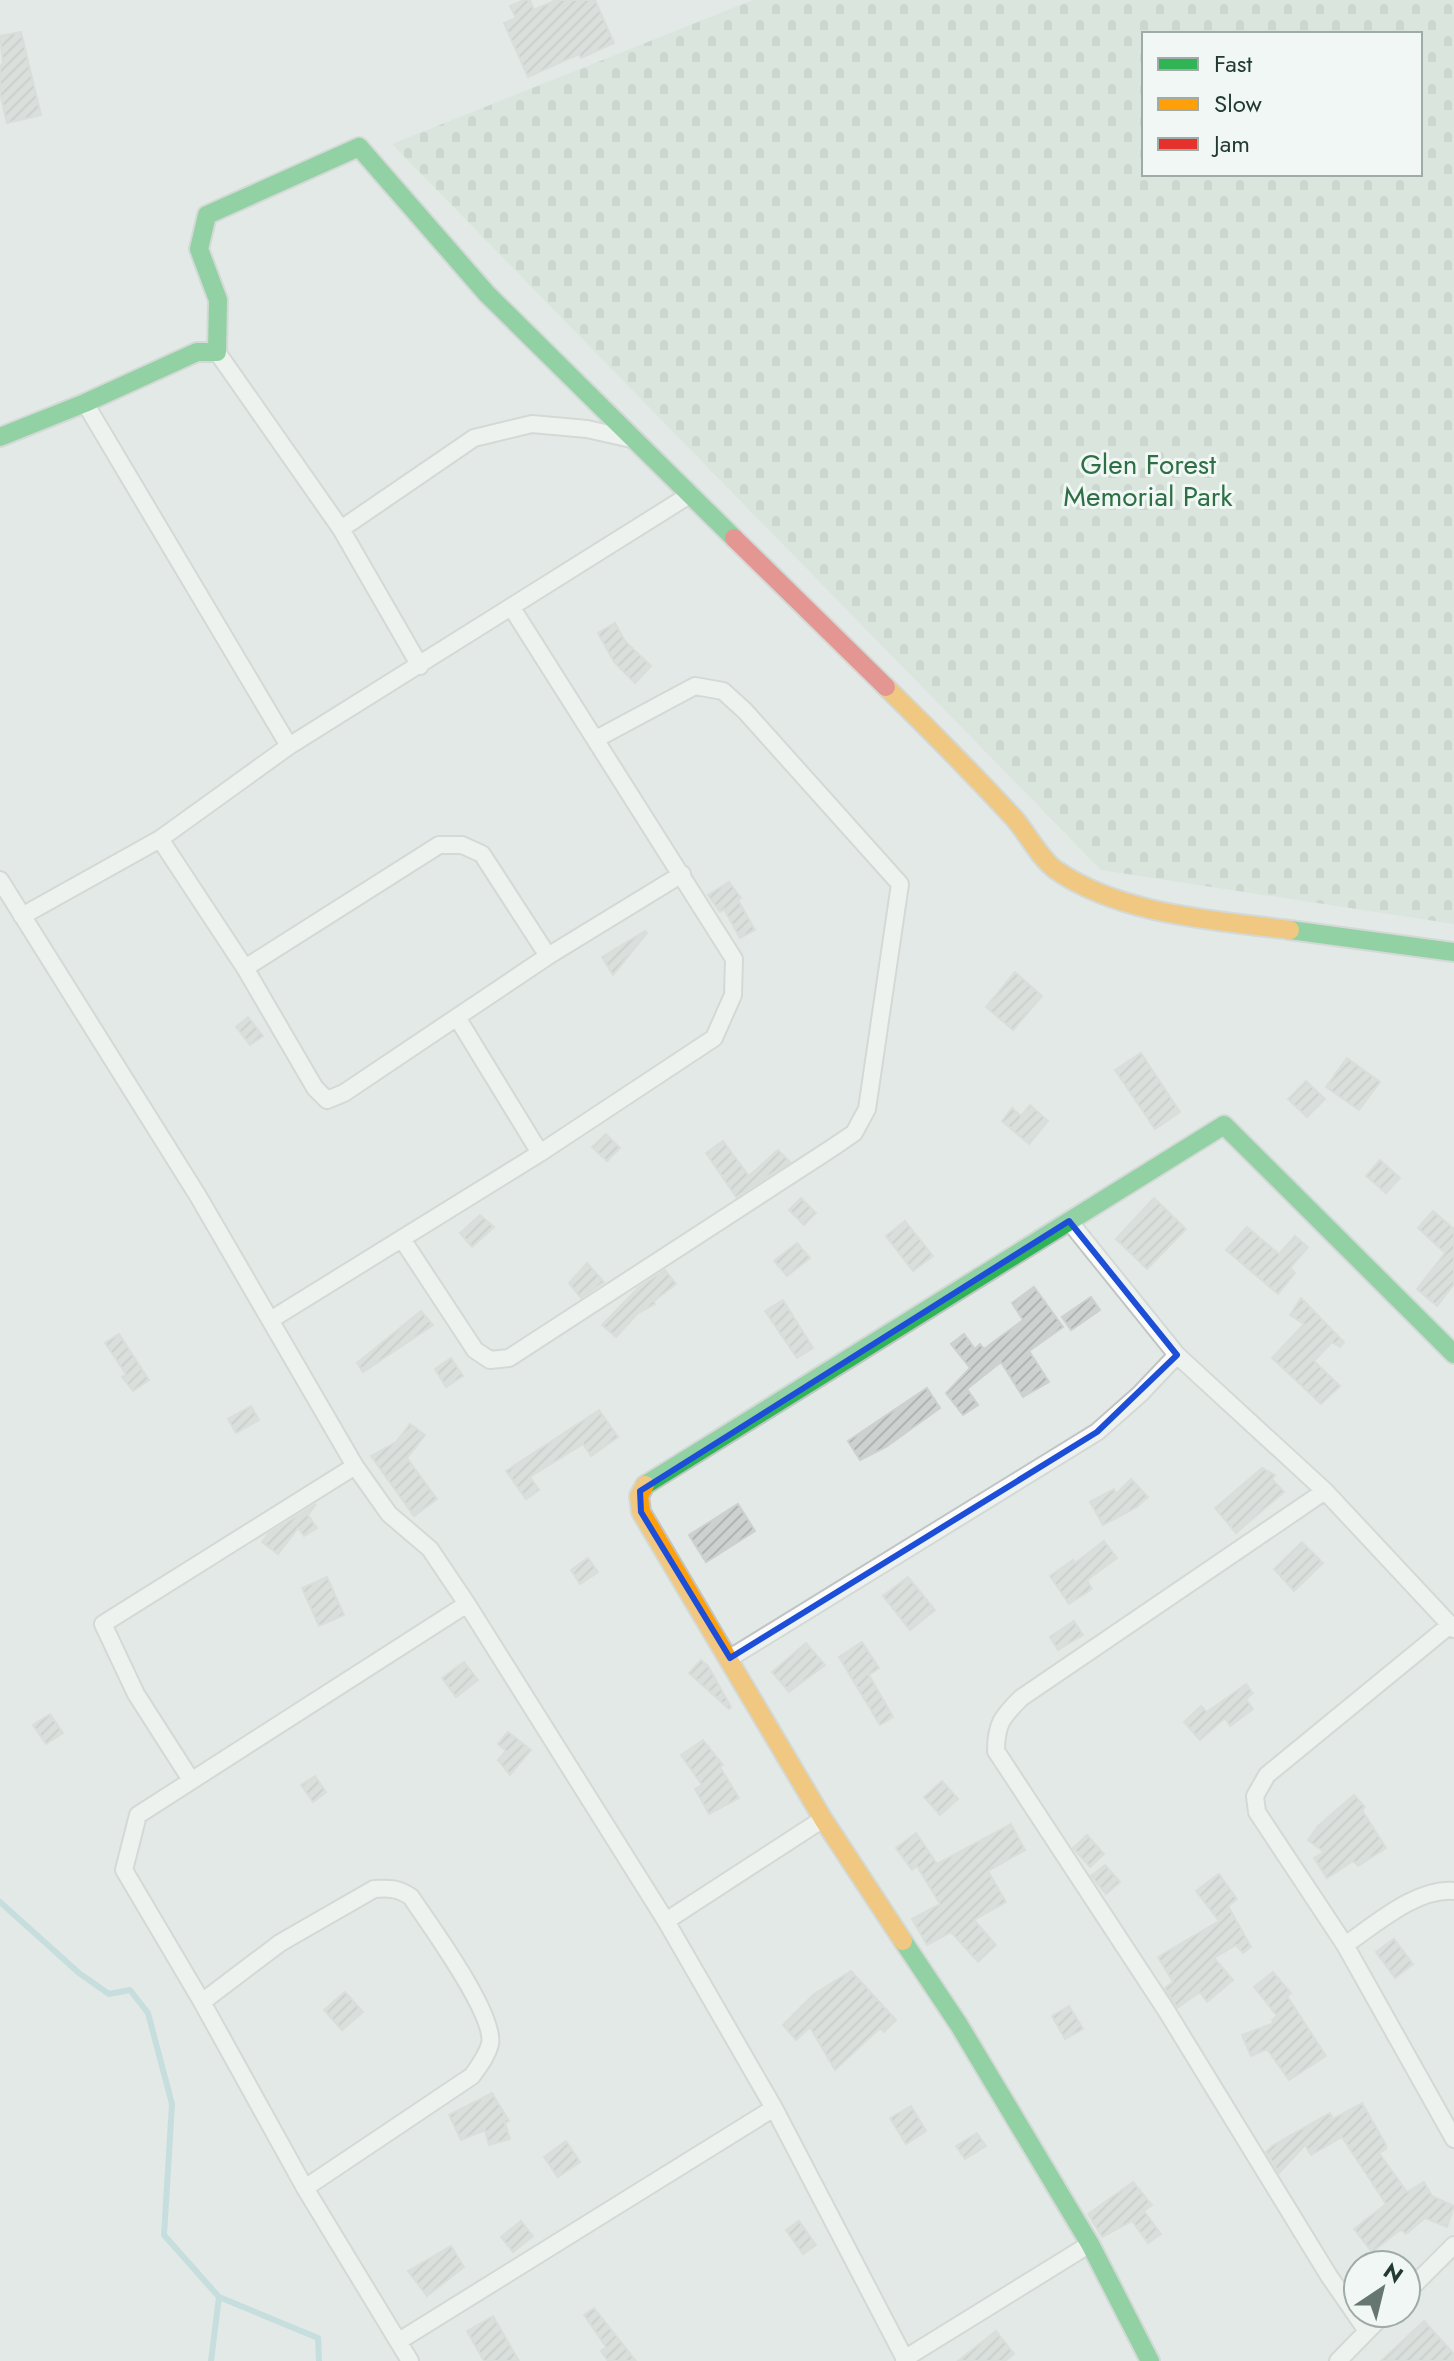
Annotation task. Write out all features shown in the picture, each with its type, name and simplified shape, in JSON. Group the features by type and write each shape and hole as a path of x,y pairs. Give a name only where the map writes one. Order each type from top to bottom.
{"street":[{"path":"420,666 341,529 217,352 218,297 199,257 197,239 207,215 359,147 487,294 964,764 1024,830 1054,869 1119,902 1222,921 1454,952"},
{"path":"0,437 85,403 197,352 217,352"},
{"path":"85,403 289,746"},
{"path":"341,529 474,438 532,424 587,429 637,441"},
{"path":"22,916 160,839 289,746 691,494"},
{"path":"272,1319 540,1153 714,1038 733,995 734,959 512,608"},
{"path":"402,1239 475,1350 490,1360 509,1358 854,1133 867,1109 900,884 745,711 723,691 695,686 596,739"},
{"path":"160,839 245,968 315,1088 327,1100 344,1093 548,956 682,874"},
{"path":"245,968 439,845 462,845 482,854 548,956"},
{"path":"0,880 198,1196 355,1466 389,1514 430,1549 666,1921 774,2108 905,2360 1090,2244"},
{"path":"458,1019 540,1153"},
{"path":"1150,2361 1090,2244 959,2025 823,1819 641,1512 637,1499 640,1491 660,1474 1224,1125 1454,1354"},
{"path":"1069,1221 1177,1355 1325,1491 1452,1627 1267,1775 1255,1796 1257,1812 1345,1945 1454,2139"},
{"path":"730,1658 1097,1432 1140,1394 1177,1355"},
{"path":"191,1780 136,1694 103,1624 355,1466"},
{"path":"1325,1491 1021,1698 1004,1715 996,1730 996,1751 1166,2010 1329,2276 1367,2331 1338,2361"},
{"path":"410,2361 305,2188 202,2002 124,1870 138,1815 467,1604"},
{"path":"666,1921 823,1819"},
{"path":"202,2002 280,1943 374,1889 389,1888 401,1890 411,1897 471,1989 489,2028 491,2042 472,2076 305,2188"},
{"path":"1345,1945 1424,1893 1454,1891"},
{"path":"399,2341 774,2108"},
{"path":"1422,2277 1454,2245"}],"highlighted area":[{"path":"1069,1221 1177,1355 1097,1432 730,1658 641,1512 640,1491"}],"green space":[{"name":"Glen Forest Memorial Park","path":"753,0 1454,0 1454,924 1101,870 392,144"}],"building":[{"path":"530,0 534,10 556,0 595,0 614,43 581,58 579,54 528,77 504,23 516,18 510,6"},
{"path":"21,32 41,115 7,123 0,93 0,65 3,64 0,36"},
{"path":"615,623 625,641 651,666 635,683 614,662 598,633"},
{"path":"729,882 741,898 738,900 755,930 740,938 724,909 720,912 708,895"},
{"path":"645,931 647,933 613,975 602,957"},
{"path":"1015,972 1042,996 1013,1030 986,1007"},
{"path":"248,1017 263,1036 250,1045 236,1027"},
{"path":"1141,1053 1180,1112 1155,1129 1115,1070"},
{"path":"1347,1058 1380,1082 1359,1110 1326,1087"},
{"path":"1306,1081 1325,1099 1307,1117 1288,1099"},
{"path":"1030,1105 1048,1121 1029,1144 1002,1121 1012,1108 1021,1116"},
{"path":"606,1134 620,1148 607,1161 592,1147"},
{"path":"723,1141 749,1176 778,1150 790,1162 736,1197 706,1153"},
{"path":"1380,1160 1400,1178 1386,1193 1366,1176"},
{"path":"801,1198 816,1213 804,1225 789,1210"},
{"path":"1154,1198 1186,1229 1147,1269 1116,1239"},
{"path":"1433,1211 1454,1229 1454,1284 1437,1306 1417,1289 1445,1253 1418,1228"},
{"path":"480,1215 494,1227 472,1247 460,1233"},
{"path":"905,1221 933,1256 913,1271 886,1236"},
{"path":"1247,1227 1279,1254 1295,1236 1308,1247 1290,1268 1295,1273 1278,1294 1226,1250"},
{"path":"797,1243 810,1258 787,1276 774,1261"},
{"path":"587,1263 604,1282 581,1298 569,1283"},
{"path":"665,1270 676,1284 654,1301 655,1304 638,1313 616,1337 602,1325 638,1288"},
{"path":"1034,1287 1063,1327 1029,1351 1049,1382 1023,1397 1001,1362 967,1389 978,1405 963,1415 946,1393 970,1368 951,1344 964,1334 975,1349 980,1344 984,1349 1023,1320 1012,1303"},
{"path":"1091,1297 1100,1310 1071,1330 1062,1317"},
{"path":"1301,1298 1344,1342 1340,1347 1332,1342 1314,1361 1340,1386 1321,1404 1272,1358 1304,1324 1290,1315"},
{"path":"783,1300 813,1348 797,1358 765,1311"},
{"path":"421,1311 433,1325 363,1372 357,1363"},
{"path":"119,1334 149,1380 133,1391 122,1377 126,1374 105,1343"},
{"path":"451,1358 463,1376 446,1387 435,1369"},
{"path":"927,1388 940,1408 886,1447 860,1460 848,1441"},
{"path":"251,1406 259,1420 236,1433 228,1419"},
{"path":"599,1410 618,1437 591,1456 583,1444 530,1477 539,1490 526,1499 506,1471"},
{"path":"410,1424 425,1435 407,1458 437,1499 414,1516 371,1456 396,1442"},
{"path":"1262,1468 1275,1475 1272,1479 1284,1492 1236,1533 1215,1508"},
{"path":"1131,1479 1148,1497 1137,1507 1103,1525 1090,1502 1114,1489 1116,1494"},
{"path":"316,1504 308,1515 317,1528 304,1536 298,1528 278,1554 262,1542 268,1534"},
{"path":"738,1504 755,1531 706,1562 689,1535"},
{"path":"1104,1541 1117,1558 1087,1580 1092,1589 1069,1604 1050,1576 1073,1560 1075,1563"},
{"path":"1302,1542 1323,1563 1294,1591 1274,1569"},
{"path":"588,1558 598,1572 580,1584 571,1570"},
{"path":"327,1577 344,1615 319,1626 302,1588"},
{"path":"908,1577 935,1610 910,1630 883,1596"},
{"path":"1074,1621 1083,1635 1058,1650 1050,1637"},
{"path":"862,1642 879,1668 869,1675 893,1717 880,1725 839,1657"},
{"path":"806,1643 825,1665 789,1692 772,1672"},
{"path":"701,1660 708,1666 731,1707 729,1709 689,1673"},
{"path":"464,1662 478,1680 456,1697 442,1678"},
{"path":"1246,1684 1253,1693 1246,1699 1253,1709 1230,1726 1225,1718 1200,1740 1184,1722 1201,1706 1207,1712"},
{"path":"50,1714 63,1733 46,1744 33,1725"},
{"path":"508,1732 531,1750 510,1775 498,1760 506,1751 498,1744"},
{"path":"703,1740 723,1765 720,1767 739,1798 709,1814 695,1789 702,1785 681,1755"},
{"path":"315,1776 326,1792 313,1802 301,1785"},
{"path":"942,1781 958,1799 940,1815 924,1797"},
{"path":"1354,1795 1365,1807 1362,1810 1386,1848 1358,1866 1353,1861 1327,1878 1314,1858 1324,1852 1308,1840 1318,1826"},
{"path":"1011,1824 1025,1850 988,1871 1006,1902 974,1920 996,1945 978,1962 951,1932 927,1945 912,1919 940,1904 917,1866 912,1870 896,1848 916,1833 937,1864"},
{"path":"1087,1835 1104,1854 1090,1867 1073,1848"},
{"path":"1105,1865 1120,1882 1106,1894 1091,1876"},
{"path":"1219,1874 1237,1899 1228,1906 1251,1947 1243,1953 1236,1945 1214,1958 1233,1980 1207,2002 1200,1992 1177,2008 1165,1988 1173,1982 1158,1957 1219,1921 1196,1891"},
{"path":"1394,1939 1413,1964 1395,1978 1376,1952"},
{"path":"851,1971 896,2020 884,2032 880,2028 835,2070 810,2027 796,2040 783,2025 814,1994"},
{"path":"1273,1972 1291,1993 1287,1996 1326,2056 1289,2080 1267,2049 1251,2056 1242,2035 1274,2023 1272,2020 1277,2016 1254,1987"},
{"path":"345,1992 363,2012 342,2030 324,2010"},
{"path":"1069,2006 1083,2029 1065,2039 1052,2016"},
{"path":"492,2093 509,2121 505,2123 510,2139 489,2145 485,2130 461,2140 449,2115"},
{"path":"1362,2103 1386,2145 1386,2149 1379,2153 1407,2192 1424,2182 1432,2196 1454,2206 1447,2227 1425,2218 1406,2234 1401,2229 1376,2249 1370,2249 1354,2229 1386,2204 1342,2137 1311,2155 1305,2145 1279,2173 1266,2152 1330,2113 1332,2116 1324,2124"},
{"path":"911,2106 926,2131 906,2144 890,2118"},
{"path":"977,2133 986,2146 965,2159 956,2146"},
{"path":"566,2141 580,2162 558,2177 544,2157"},
{"path":"1133,2182 1152,2205 1144,2211 1161,2234 1148,2243 1132,2221 1102,2237 1088,2214"},
{"path":"521,2221 533,2236 513,2252 501,2237"},
{"path":"799,2221 816,2245 803,2254 786,2230"},
{"path":"451,2246 464,2267 427,2296 408,2271"},
{"path":"594,2308 636,2361 608,2361 601,2351 606,2347 584,2315"},
{"path":"493,2316 519,2361 484,2361 467,2331"},
{"path":"1424,2321 1454,2354 1454,2361 1381,2361 1415,2329 1422,2329"},
{"path":"996,2331 1014,2354 1005,2361 958,2361"}],"waterway":[{"path":"0,1902 79,1973 109,1994 130,1990 148,2013 172,2104 164,2235 219,2297 211,2361"},
{"path":"219,2297 318,2338 319,2361"}],"traffic: fast":[{"path":"0,437 85,403 197,352 217,352 218,300 199,249 207,215 359,147 487,294 734,538"},
{"path":"1290,930 1454,952"},
{"path":"645,1485 1224,1125 1454,1354"},
{"path":"903,1941 959,2025 1090,2244 1150,2361"}],"traffic: slow":[{"path":"886,687 1014,818 1056,870 1109,897 1139,906 1290,930"},
{"path":"645,1485 639,1496 641,1512 823,1819 903,1941"}],"traffic: jam":[{"path":"734,538 886,687"}]}
